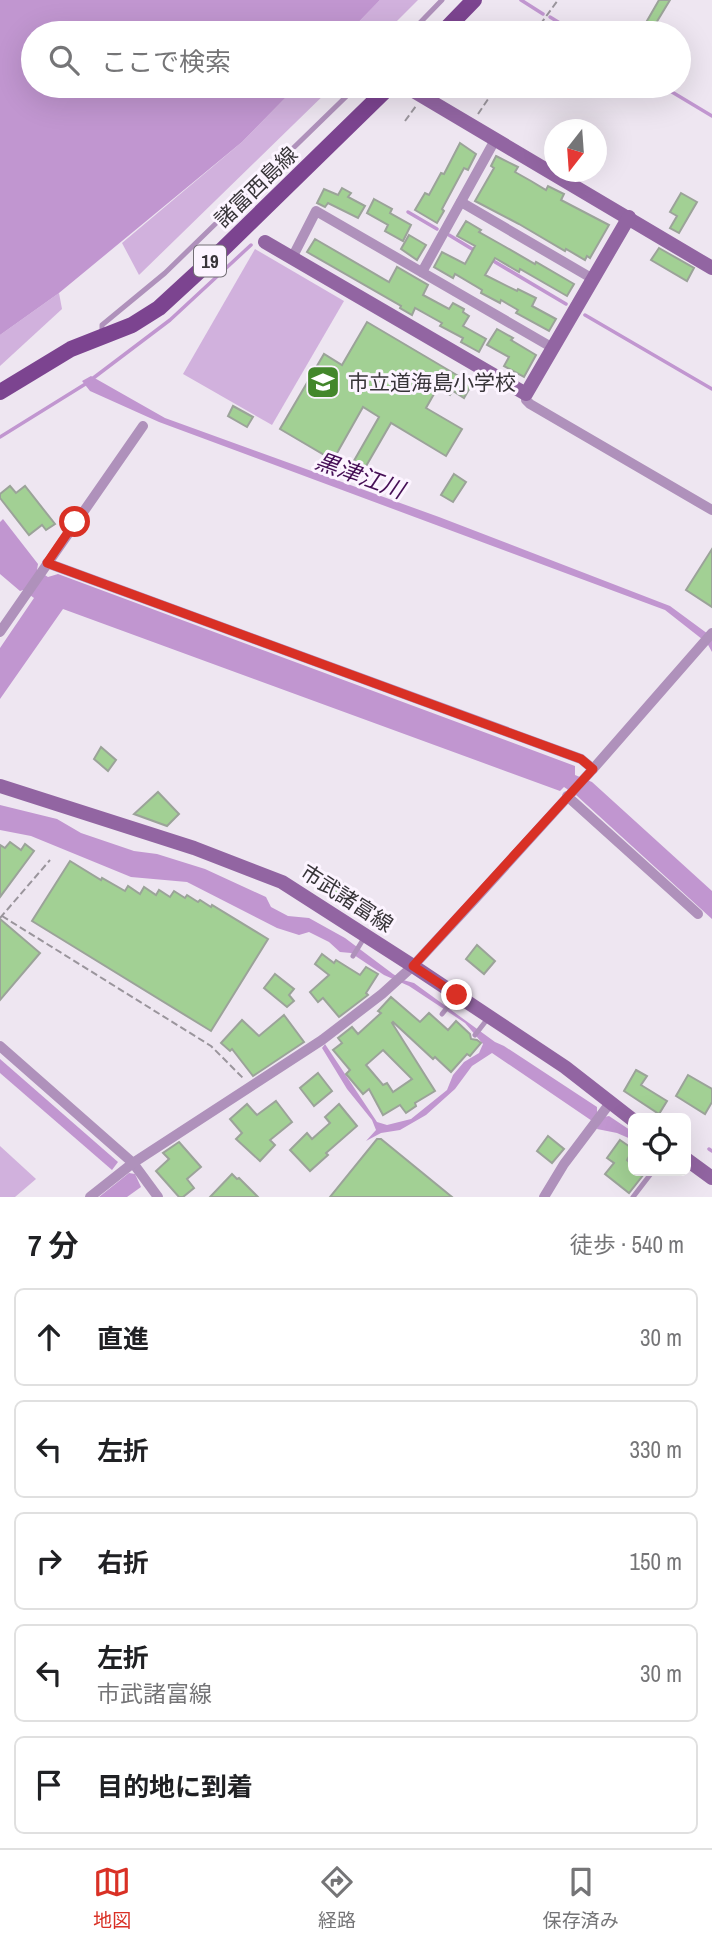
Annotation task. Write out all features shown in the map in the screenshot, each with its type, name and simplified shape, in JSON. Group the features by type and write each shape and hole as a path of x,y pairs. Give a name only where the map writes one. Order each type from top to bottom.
{"main road":[{"path":"454,21 474,0"},
{"name":"諸富西島線","path":"0,392 71,349 132,326 159,308 378,98"}],"street":[{"path":"426,98 712,268"},
{"path":"422,272 495,140"},
{"path":"461,202 593,279"},
{"path":"292,258 316,211 553,348"},
{"path":"629,217 526,394 526,400 712,510"},
{"path":"265,242 526,394"},
{"path":"0,632 143,426"},
{"path":"45,567 581,759 589,772"},
{"path":"90,1197 133,1163 322,1040 403,975 712,633"},
{"name":"市武諸富線","path":"0,786 194,848 282,882 363,940 403,975 454,1000 485,1022 565,1068 607,1107 628,1118"},
{"path":"567,796 698,914"},
{"path":"0,1046 133,1163 158,1197"},
{"path":"544,1197 564,1164 607,1107"},
{"path":"691,1163 712,1178"}],"lane":[{"path":"422,21 442,0"},
{"path":"103,335 102,325 165,273 345,98"},
{"path":"352,956 363,940"},
{"path":"442,1014 454,1000"},
{"path":"475,1035 485,1022"},
{"path":"633,1197 649,1176"}],"path":[{"path":"543,21 558,0"},
{"path":"405,121 423,98"},
{"path":"470,125 489,98"},
{"path":"50,860 1,917 211,1046 251,1086"}],"shaded area":[{"path":"0,0 380,0 360,21 21,21 21,98 285,98 242,142 59,293 0,335"},
{"path":"380,0 418,0 397,21 360,21"},
{"path":"285,98 321,98 139,275 122,243 242,142"},
{"path":"255,249 344,301 272,425 183,374"},
{"path":"59,293 62,309 0,366 0,335"},
{"path":"91,376 165,418 439,517 670,606 708,634 712,640 712,652 707,643 665,610 159,422 90,391 82,381"},
{"path":"3,519 38,564 37,570 48,577 58,574 575,766 575,775 592,782 712,891 712,919 564,787 560,791 63,609 0,699 0,648 34,598 23,590 20,591 0,574 0,522"},
{"path":"0,805 57,819 81,833 134,851 157,854 205,869 266,897 271,907 288,916 309,918 345,938 393,974 414,983 495,1042 597,1107 597,1112 604,1117 609,1116 628,1129 628,1138 597,1129 598,1125 492,1053 472,1066 455,1089 426,1115 400,1130 381,1133 366,1141 376,1130 372,1120 347,1089 322,1048 325,1044 377,1122 387,1125 411,1119 447,1090 453,1075 464,1062 479,1053 483,1044 465,1023 409,986 384,975 351,953 340,952 329,942 309,932 299,935 277,928 187,882 131,877 31,836 0,830"},
{"path":"0,1059 118,1162 112,1170 0,1073"},
{"path":"0,1146 36,1179 15,1197 0,1197"},
{"path":"129,1173 135,1174 141,1187 127,1197 99,1197"}],"building":[{"path":"659,0 670,0 657,21 647,21"},
{"path":"460,143 476,154 468,170 464,168 437,223 415,210 425,193 429,195 441,173 444,174"},
{"path":"496,156 518,167 515,172 546,190 548,186 564,194 561,200 609,225 590,258 587,256 585,260 566,249 565,251 475,201 494,168 491,166"},
{"path":"342,188 351,193 348,197 365,206 358,218 328,203 325,207 317,203 324,189 338,195"},
{"path":"681,193 697,202 679,233 670,228 677,216 670,212"},
{"path":"374,199 392,209 390,213 411,225 403,241 385,231 388,225 367,213"},
{"path":"466,221 481,230 479,232 574,284 567,296 495,258 485,275 536,298 532,306 556,319 549,331 516,313 518,310 501,300 500,303 481,293 482,290 455,274 453,278 434,267 442,252 465,264 475,246 457,236"},
{"path":"409,235 426,245 417,260 401,249"},
{"path":"315,239 389,282 397,267 428,285 423,295 449,309 453,303 464,309 463,312 469,316 463,326 486,339 479,352 461,342 463,338 440,326 442,323 415,308 412,315 307,252"},
{"path":"659,248 694,268 687,281 651,260"},
{"path":"367,322 472,384 464,398 453,391 450,395 438,387 426,408 462,429 446,456 391,423 362,473 351,466 379,417 363,407 333,460 280,429 324,354 342,365"},
{"path":"497,329 536,355 524,377 504,366 509,357 487,345"},
{"path":"233,406 253,417 247,427 228,416"},
{"path":"454,474 466,482 453,502 441,495"},
{"path":"10,486 16,493 25,486 55,524 46,530 42,525 29,535 0,498 0,494"},
{"path":"712,549 712,607 686,590"},
{"path":"101,747 116,760 108,771 94,759"},
{"path":"158,792 179,814 167,826 134,814"},
{"path":"10,842 21,850 25,844 34,851 0,897 0,845 5,848"},
{"path":"70,861 125,891 128,886 140,894 144,887 156,895 159,890 170,897 174,891 185,898 187,895 198,902 200,900 268,939 211,1031 32,921"},
{"path":"340,881 359,898 348,911 329,894"},
{"path":"0,919 40,953 0,1000"},
{"path":"477,945 495,961 484,974 466,959"},
{"path":"322,954 360,975 366,967 378,974 366,993 368,995 339,1017 323,998 318,1002 310,992 329,975 315,964"},
{"path":"275,974 294,989 289,995 294,1001 287,1007 264,988"},
{"path":"391,997 420,1022 429,1013 448,1030 456,1021 470,1034 471,1039 481,1043 451,1072 393,1022 435,1091 415,1103 416,1106 406,1113 400,1105 383,1115 369,1089 363,1094 346,1074 350,1070 333,1050 342,1043 338,1038 352,1027 358,1034 381,1013 378,1011","holes":["383,1050 412,1079 393,1092 387,1083 383,1085 366,1065"]},
{"path":"284,1015 304,1042 253,1076 232,1049 230,1051 221,1043 242,1020 259,1036"},
{"path":"636,1070 647,1076 641,1085 667,1101 657,1113 624,1091"},
{"path":"318,1073 332,1091 314,1106 300,1088"},
{"path":"688,1075 712,1089 712,1102 705,1114 676,1096"},
{"path":"276,1101 292,1122 270,1140 275,1145 260,1161 236,1139 242,1133 230,1119 247,1104 257,1115"},
{"path":"339,1104 357,1126 310,1171 290,1150 307,1133 312,1139 330,1123 325,1117"},
{"path":"548,1136 564,1149 552,1163 537,1151"},
{"path":"377,1139 381,1139 452,1197 330,1197"},
{"path":"620,1140 628,1146 628,1176 642,1176 629,1193 605,1174 614,1163 607,1158"},
{"path":"179,1142 201,1167 187,1179 194,1188 183,1197 179,1197 156,1171 169,1159 163,1153"},
{"path":"232,1174 239,1178 258,1197 210,1197"}],"waterway":[{"path":"521,0 543,14"},
{"path":"550,17 556,21"},
{"path":"682,98 712,116"},
{"path":"408,212 437,229"},
{"path":"449,235 477,252"},
{"path":"92,379 170,320 251,245"},
{"path":"490,259 566,304"},
{"path":"585,315 712,389"},
{"name":"黒津江川","path":"0,437 87,383"}],"place":[{"name":"市立道海島小学校","path":"323,382"}],"route":[{"path":"75,522 47,563 581,759 593,769 413,966 457,995"}]}
